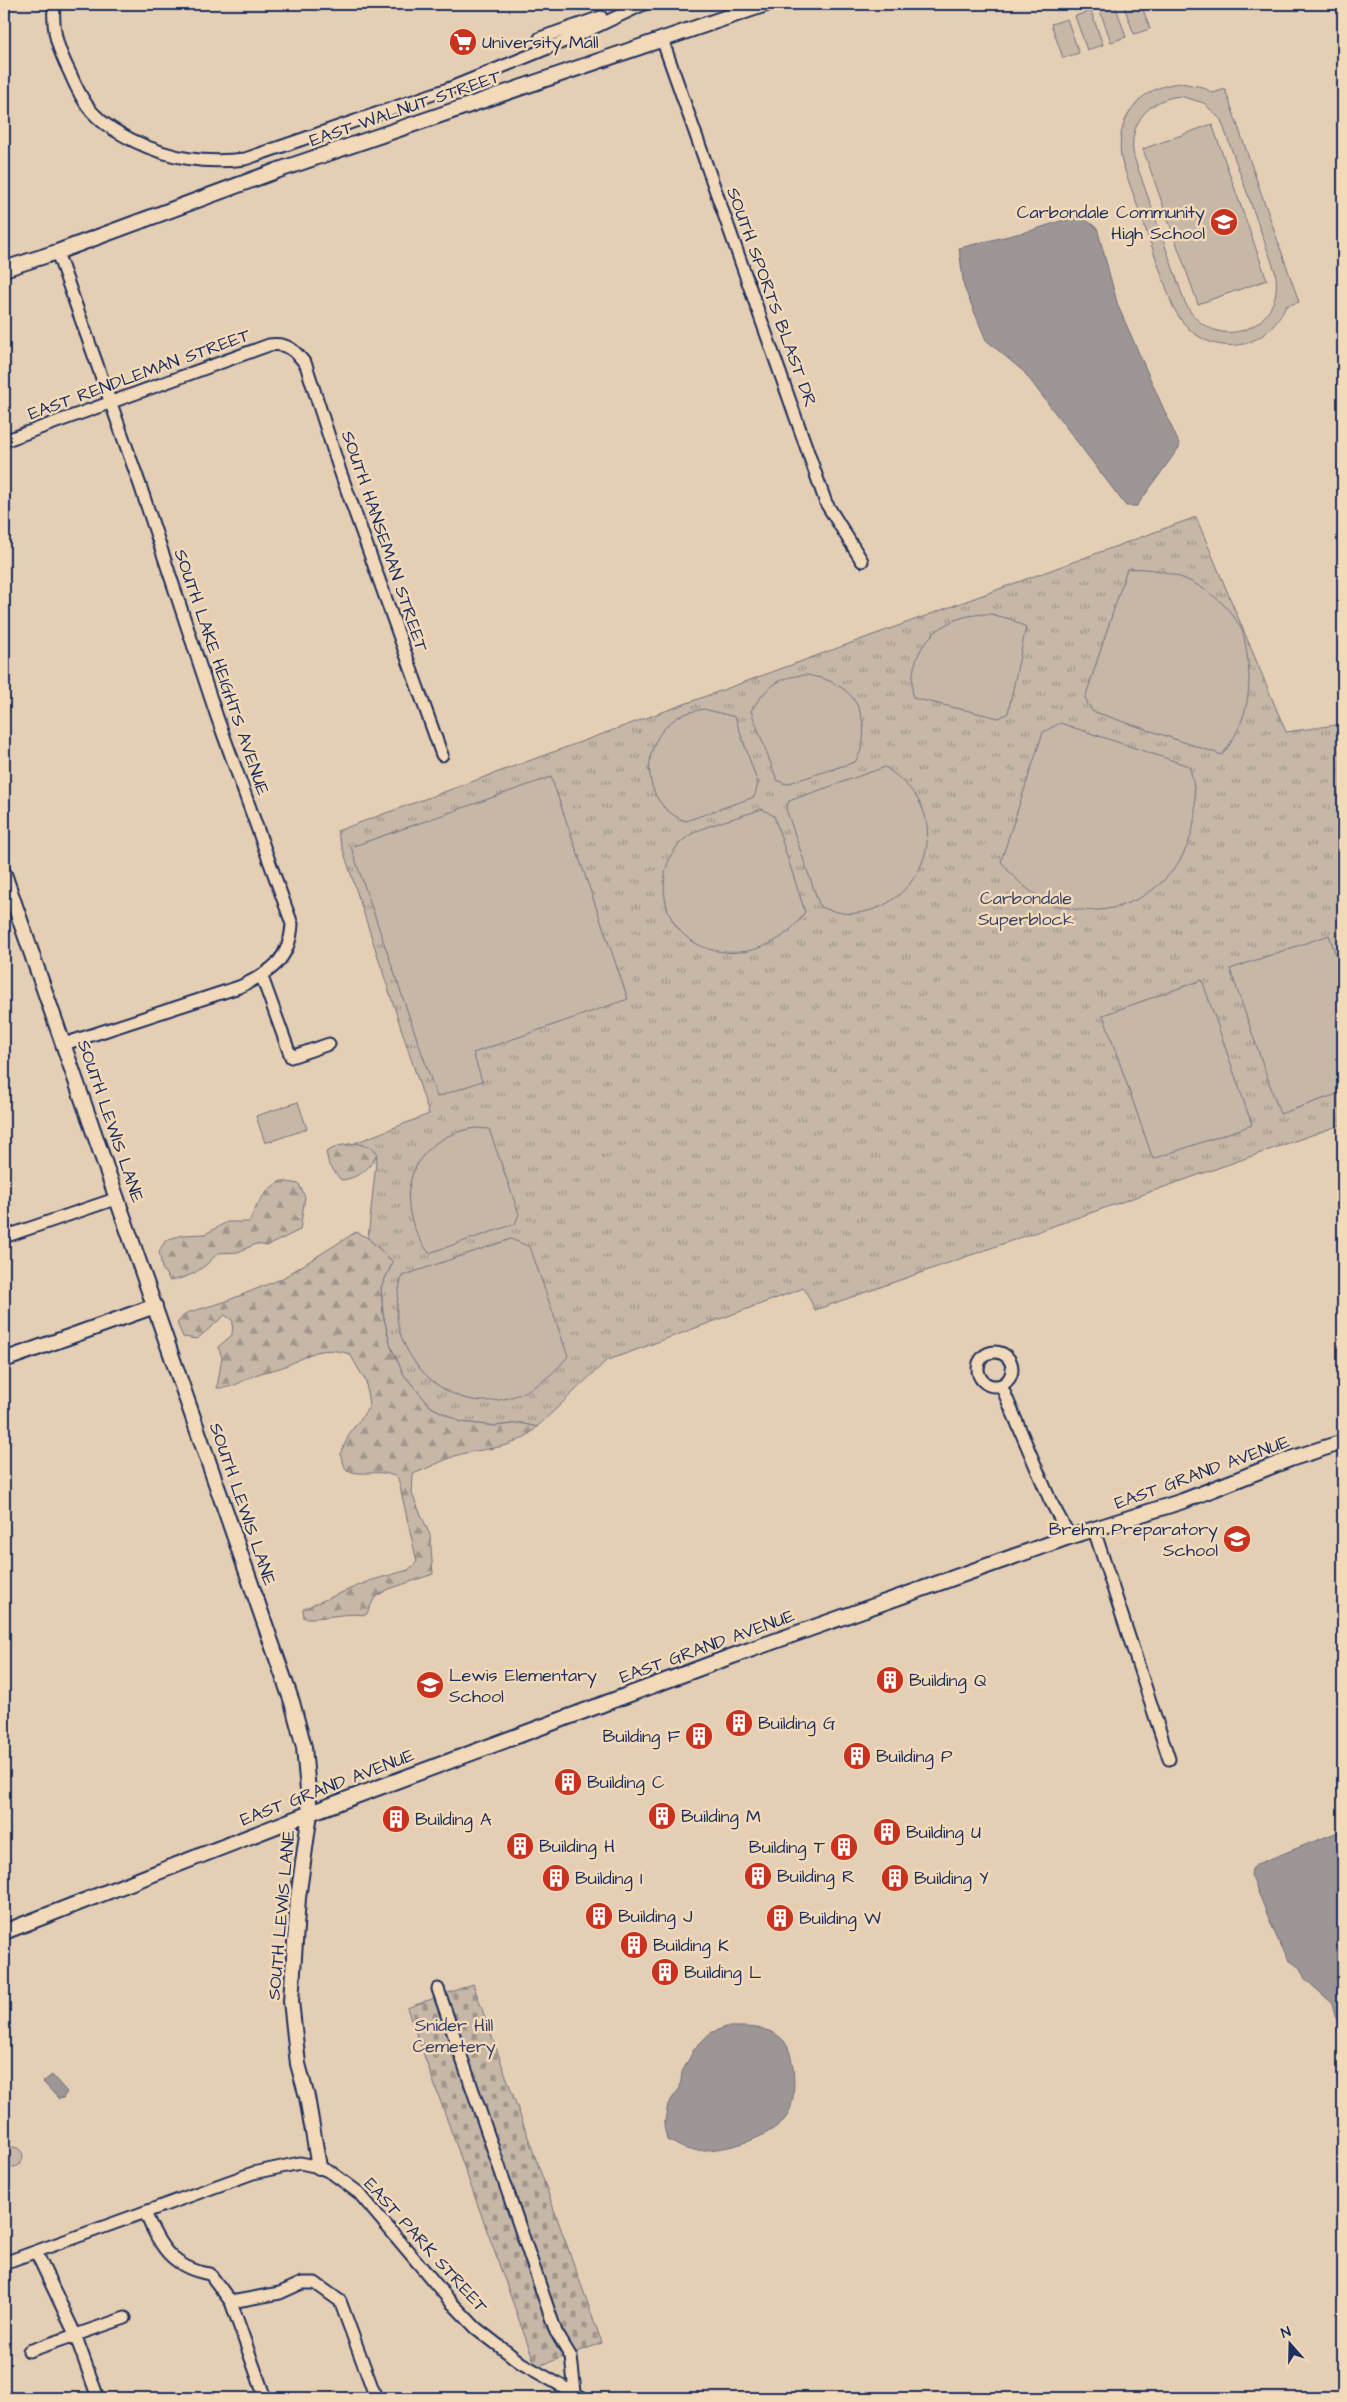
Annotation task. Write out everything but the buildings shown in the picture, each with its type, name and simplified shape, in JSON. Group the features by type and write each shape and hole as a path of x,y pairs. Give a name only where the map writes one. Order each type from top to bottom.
{"street":[{"path":"54,4 53,30 61,56 79,91 93,112 112,130 157,152 184,159 217,162 245,159 448,89 570,38 644,4"},
{"path":"540,38 644,4"},
{"name":"EAST WALNUT STREET","path":"4,269 57,252 268,174 766,4"},
{"name":"SOUTH SPORTS BLAST DR","path":"662,39 826,503 862,561"},
{"name":"EAST WALNUT STREET","path":"4,278 57,252"},
{"name":"SOUTH LAKE HEIGHTS AVENUE","path":"57,252 112,404 217,717 292,924 291,938 285,955 262,976 239,987 64,1044"},
{"name":"EAST RENDLEMAN STREET","path":"4,442 269,345 286,345"},
{"name":"SOUTH HANSEMAN STREET","path":"286,345 296,352 306,365 340,471 442,755"},
{"name":"SOUTH LEWIS LANE","path":"4,874 292,1702 304,1747 310,1813 298,1898 291,2001 298,2064 307,2097 319,2167"},
{"path":"262,976 292,1057 329,1044"},
{"path":"4,1237 118,1198"},
{"path":"4,1360 155,1306"},
{"path":"1001,1385 1050,1500 1070,1537"},
{"name":"EAST GRAND AVENUE","path":"4,1932 310,1813 727,1658 1343,1442"},
{"path":"1094,1530 1169,1759"},
{"path":"438,1989 556,2332 571,2358 579,2395"},
{"name":"EAST PARK STREET","path":"4,2263 277,2166 300,2163 319,2167 332,2173 359,2193 451,2302 476,2328 520,2363 579,2395"},
{"path":"145,2212 157,2241 172,2257 191,2271 210,2274 231,2302 265,2398"},
{"path":"36,2252 75,2334 98,2398"},
{"path":"231,2302 280,2293 302,2283 315,2283 340,2301 376,2398"},
{"path":"29,2351 125,2318"}],"green space":[{"path":"1115,4 1126,37 1111,42 1099,8"},
{"path":"1123,4 1141,4 1150,29 1134,34"},
{"path":"1091,11 1103,45 1087,50 1075,16"},
{"path":"1067,19 1079,53 1063,58 1051,24"},
{"path":"1181,83 1202,87 1213,93 1225,89 1299,302 1286,306 1275,324 1261,336 1245,343 1229,346 1212,343 1196,335 1183,322 1172,304 1122,162 1121,133 1125,120 1132,108 1141,99 1152,91","holes":["1180,96 1204,103 1221,120 1275,271 1276,292 1270,309 1259,322 1244,330 1227,332 1211,329 1196,318 1184,300 1134,157 1133,145 1137,124 1150,108 1158,102"]},
{"path":"1212,124 1267,280 1198,304 1143,149"},
{"name":"Carbondale Superblock","path":"1196,517 1286,732 1343,724 1343,1124 815,1310 804,1288 606,1361 537,1427 520,1423 495,1426 461,1422 431,1407 404,1375 391,1347 383,1315 381,1287 393,1262 368,1238 377,1153 373,1148 355,1143 429,1114 337,831"},
{"path":"1127,569 1160,571 1192,582 1220,602 1232,614 1241,628 1249,668 1248,695 1246,708 1237,732 1222,755 1092,711 1085,698"},
{"path":"991,614 1010,619 1026,627 1008,713 999,718 913,698 912,680 915,663 921,649 931,636 957,620 973,615"},
{"path":"806,675 838,685 850,695 856,703 863,722 863,743 855,762 786,784 777,780 751,711 773,685 788,678"},
{"path":"704,709 735,717 758,784 754,797 686,821 671,813 660,802 653,789 650,774 650,758 655,743 663,730 675,719 689,712"},
{"path":"1060,723 1189,766 1195,810 1186,848 1166,878 1137,899 1103,910 1067,908 1032,892 1001,861 1043,732"},
{"path":"885,767 905,784 921,805 927,823 924,859 916,875 905,889 891,901 875,909 848,913 820,907 786,809 789,801"},
{"path":"551,777 628,999 473,1053 482,1081 437,1097 351,847"},
{"path":"762,809 774,816 805,912 786,933 763,946 739,952 715,951 693,942 676,926 666,904 665,875 670,858 680,843 697,831"},
{"path":"1329,935 1343,976 1343,1092 1280,1114 1230,969"},
{"path":"1202,980 1252,1125 1153,1159 1103,1015"},
{"path":"298,1102 307,1129 265,1143 256,1116"},
{"path":"476,1128 489,1129 519,1214 515,1224 429,1253 417,1233 410,1213 409,1193 412,1175 421,1158 435,1144 453,1134"},
{"path":"355,1143 373,1148 377,1153 372,1163 363,1172 341,1180 329,1165 326,1152 338,1146"},
{"path":"281,1181 299,1184 305,1197 300,1230 267,1246 256,1244 238,1252 218,1253 197,1272 170,1281 162,1268 159,1251 166,1240 182,1235 205,1234 227,1222 249,1222 262,1198"},
{"path":"356,1232 368,1238 393,1262 381,1287 383,1315 391,1347 404,1375 431,1407 461,1422 495,1426 520,1423 537,1427 528,1435 508,1445 455,1456 413,1474 412,1494 430,1535 433,1574 389,1589 375,1597 366,1615 350,1614 304,1618 303,1609 369,1581 408,1570 417,1562 398,1478 384,1473 360,1473 346,1470 340,1454 350,1433 369,1407 366,1382 350,1354 329,1350 313,1353 232,1386 217,1388 222,1357 218,1347 232,1335 233,1321 225,1315 197,1339 183,1337 177,1323 186,1313 224,1302 281,1279"},
{"path":"511,1239 530,1247 568,1356 536,1386 518,1395 498,1400 479,1401 459,1396 441,1387 423,1372 413,1360 406,1347 397,1317 397,1301 402,1276"},
{"name":"Snider Hill Cemetery","path":"473,1984 602,2343 536,2367 407,2008"},
{"path":"13,2147 20,2150 23,2157 20,2164 13,2167 6,2164 3,2157 6,2150"}],"shaded area":[{"path":"1079,215 1097,228 1118,306 1180,446 1137,506 1126,506 1024,372 986,340 964,287 959,248 1033,230"},
{"path":"1343,1830 1343,2030 1335,2016 1332,2003 1305,1979 1300,1968 1289,1960 1277,1938 1251,1875 1252,1869 1257,1864"},
{"path":"726,2027 757,2028 772,2032 784,2041 791,2057 793,2068 794,2092 792,2103 785,2119 776,2127 754,2139 716,2149 686,2149 667,2140 664,2126 668,2104 680,2088 682,2072 695,2048 710,2033"},
{"path":"52,2075 67,2092 63,2098 59,2099 43,2082"}],"place":[{"name":"University Mall","path":"463,42"},
{"name":"Carbondale Community High School","path":"1224,222"},
{"name":"Brehm Preparatory School","path":"1237,1539"},
{"name":"Building Q","path":"890,1680"},
{"name":"Lewis Elementary School","path":"430,1685"},
{"name":"Building G","path":"739,1723"},
{"name":"Building F","path":"699,1736"},
{"name":"Building P","path":"857,1756"},
{"name":"Building C","path":"568,1782"},
{"name":"Building M","path":"662,1816"},
{"name":"Building A","path":"396,1819"},
{"name":"Building U","path":"887,1832"},
{"name":"Building H","path":"520,1846"},
{"name":"Building T","path":"844,1847"},
{"name":"Building R","path":"758,1876"},
{"name":"Building I","path":"556,1878"},
{"name":"Building Y","path":"895,1878"},
{"name":"Building J","path":"599,1916"},
{"name":"Building W","path":"780,1918"},
{"name":"Building K","path":"634,1945"},
{"name":"Building L","path":"665,1972"}]}
